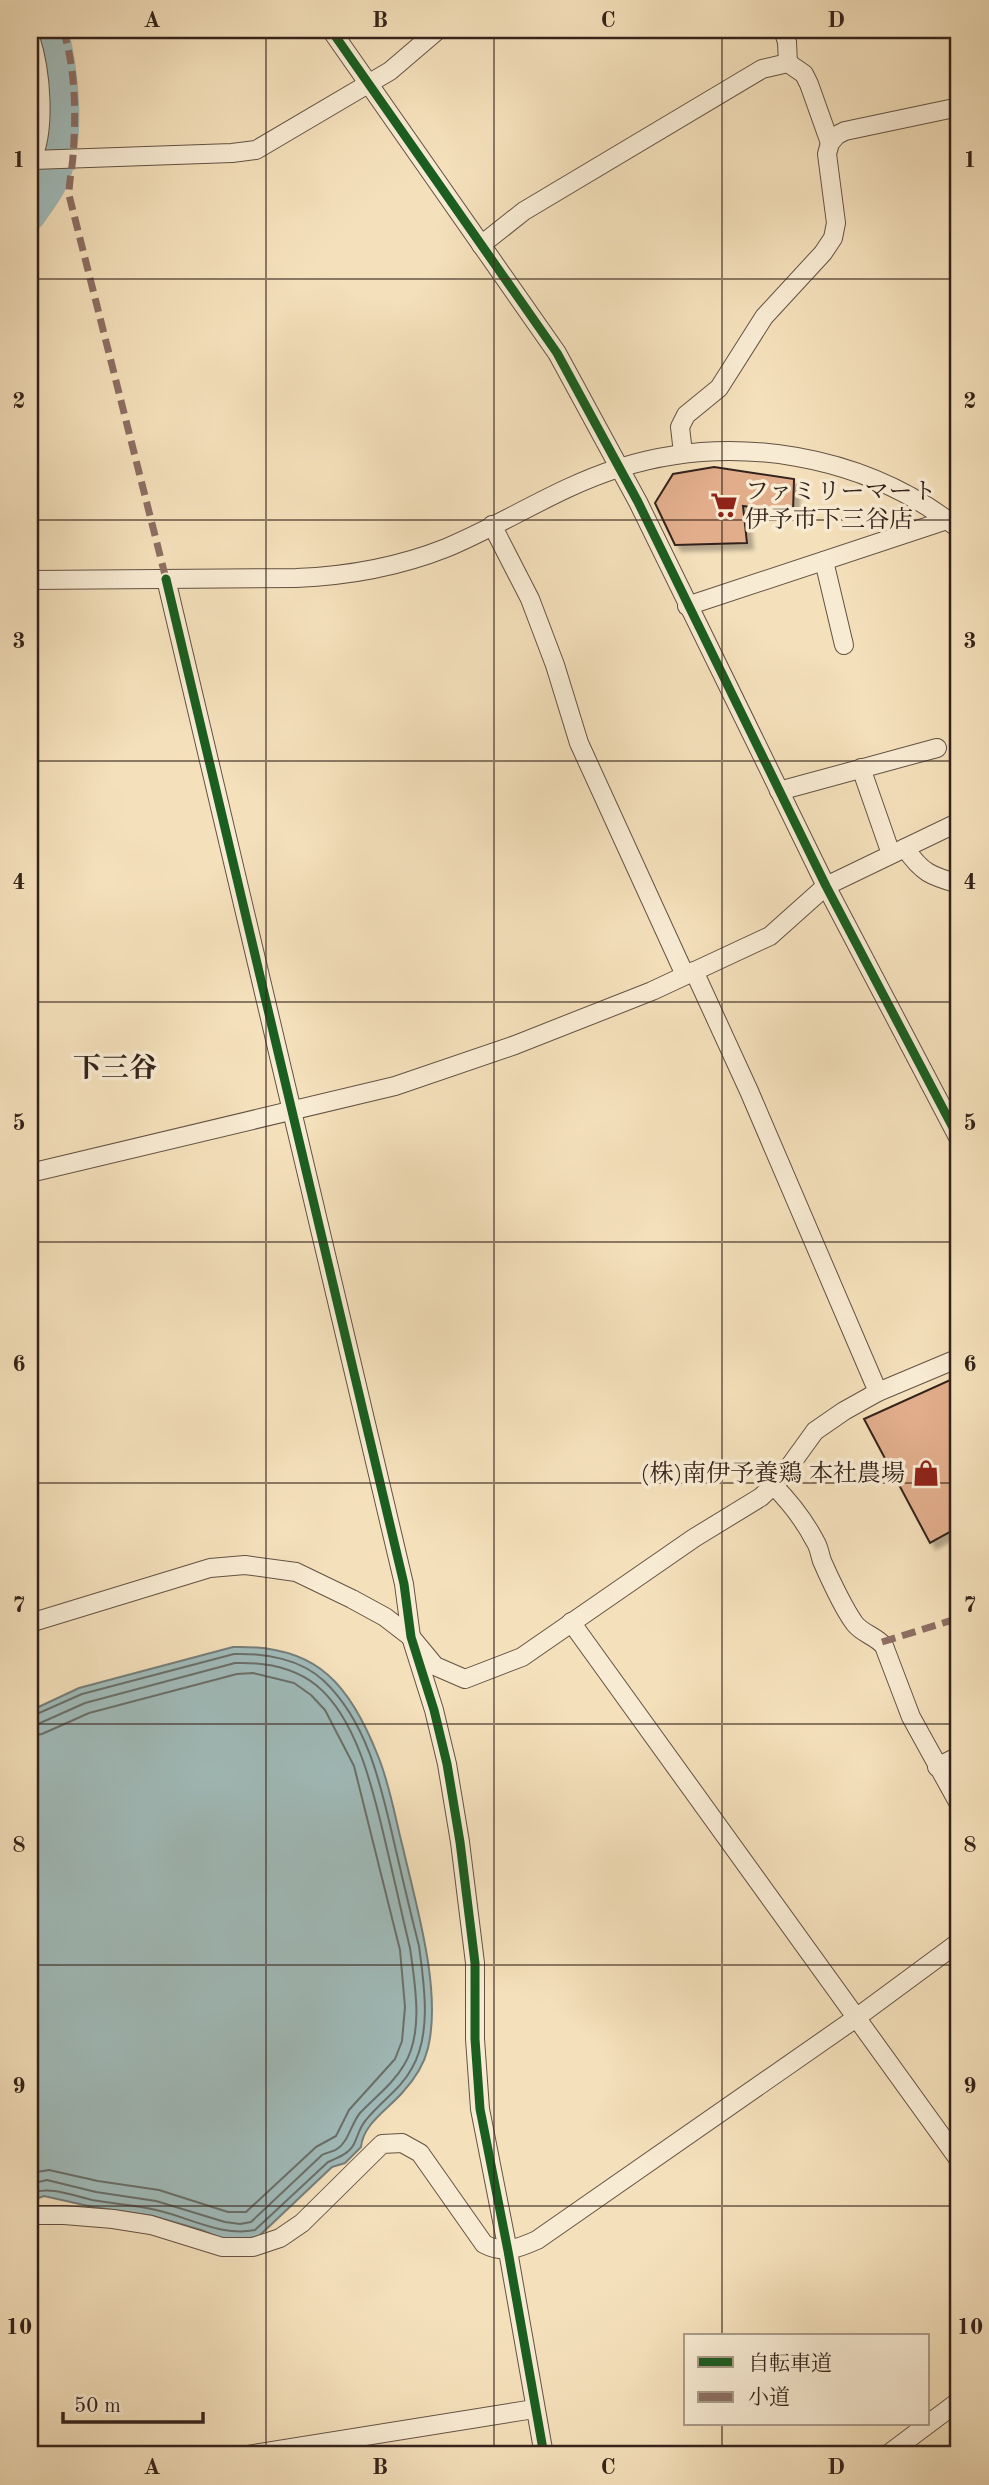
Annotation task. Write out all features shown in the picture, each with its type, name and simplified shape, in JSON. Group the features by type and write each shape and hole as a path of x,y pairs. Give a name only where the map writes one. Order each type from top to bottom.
{"street":[{"path":"331,30 557,352 620,468 826,886 959,1139"},
{"path":"30,37 40,94 38,135 31,161 257,150 390,71 438,30"},
{"path":"783,30 788,62"},
{"path":"481,245 524,211 738,83 762,69 788,62"},
{"path":"788,62 804,74 830,143"},
{"path":"682,453 680,427 686,415 719,388 764,317 823,253 833,238 836,223 827,154 830,143 845,131 959,107"},
{"path":"30,580 309,578 369,571 446,548 590,479 620,468 682,453 741,451 805,458 892,486 955,521"},
{"path":"688,606 955,521"},
{"path":"492,525 530,599 579,743 749,1091 878,1392"},
{"path":"824,561 844,645"},
{"path":"166,579 404,1584 411,1637 437,1724 460,1842 475,1963 475,2039 480,2109 544,2455"},
{"path":"779,791 937,748"},
{"path":"861,768 898,851 930,876 959,884"},
{"path":"30,1173 396,1086 652,992 770,936 826,886 959,821"},
{"path":"31,1620 210,1568 245,1565 296,1572 374,1611 411,1637 435,1667 465,1679 522,1657 694,1538 761,1497 815,1431 844,1411 878,1392 959,1357"},
{"path":"773,1485 789,1501 816,1543 853,1621 860,1630 879,1640 884,1646 911,1717 959,1804"},
{"path":"571,1622 959,2160"},
{"path":"937,1767 959,1756"},
{"path":"30,2214 113,2219 151,2225 222,2248 253,2248 280,2238 302,2222 382,2144 402,2143 420,2153 484,2244 497,2251 508,2251 537,2240 856,2018 959,1942"},
{"path":"930,2423 959,2402"},
{"path":"247,2455 295,2451 534,2409"},
{"path":"887,2455 926,2426"}],"water":[{"path":"233,1647 271,1649 307,1661 336,1683 358,1712 378,1756 389,1790 426,1948 432,2000 428,2048 421,2066 406,2088 371,2124 361,2147 345,2163 332,2167 259,2236 241,2240 221,2238 153,2216 44,2196 30,2201 30,1711 79,1688"}],"building":[{"name":"ファミリーマート 伊予市下三谷店","path":"714,467 794,479 793,513 743,506 747,543 675,545 655,503 673,474"},
{"name":"(株)南伊予養鶏 本社農場","path":"959,1376 959,1527 930,1543 864,1419"}],"waterway":[{"path":"30,214 53,177 62,138 61,82 52,30"}],"marked path":[{"path":"63,30 73,76 75,108 69,195 166,579"},
{"path":"882,1642 959,1618"}],"cycle path":[{"path":"331,30 557,353 638,502 826,886 959,1139"},
{"path":"166,579 404,1584 411,1637 434,1710 447,1764 475,1963 475,2039 480,2109 544,2455"}],"place":[{"name":"ファミリーマート 伊予市下三谷店","path":"724,505"},
{"name":"(株)南伊予養鶏 本社農場","path":"926,1473"}],"district":[{"name":"下三谷","path":"115,1067"}]}
